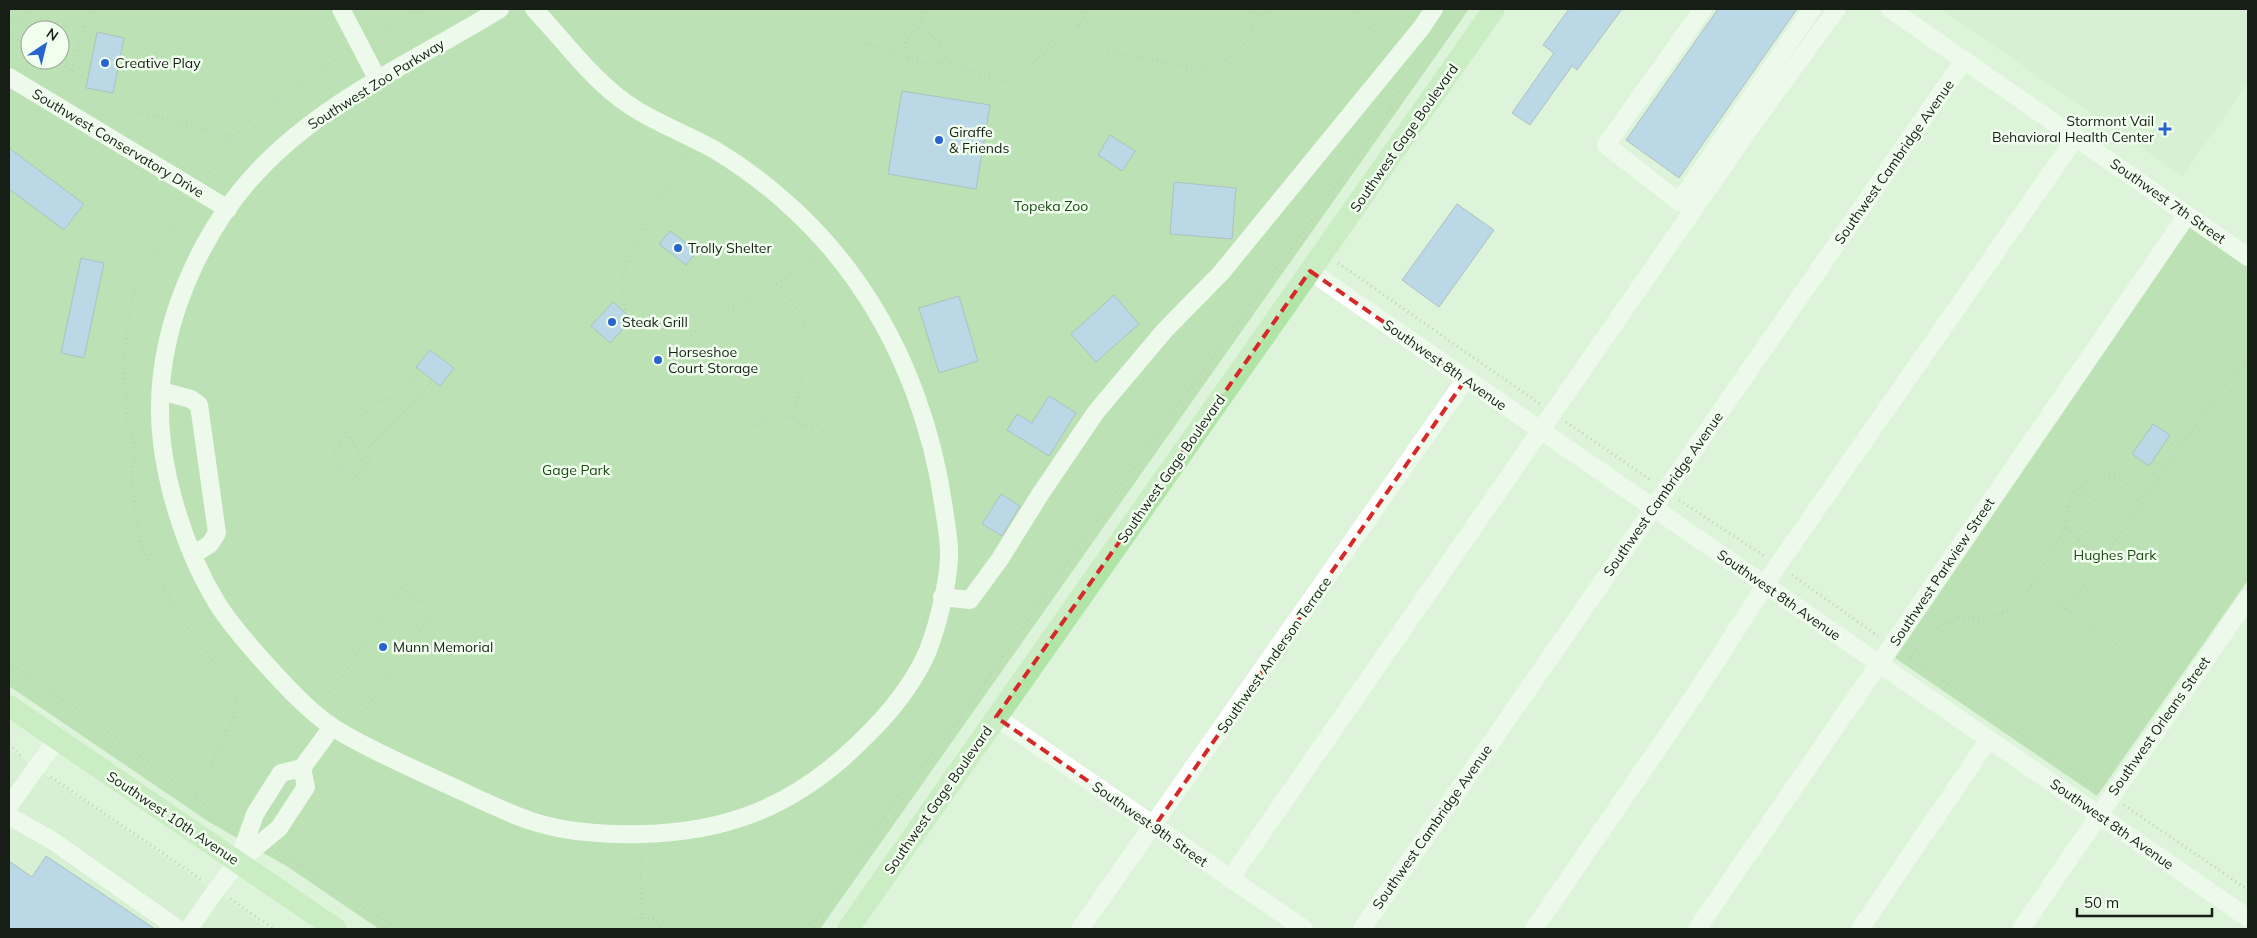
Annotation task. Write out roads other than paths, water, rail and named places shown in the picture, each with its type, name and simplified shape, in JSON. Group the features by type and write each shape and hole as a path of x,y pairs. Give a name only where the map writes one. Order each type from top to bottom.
{"main road":[{"name":"Southwest Gage Boulevard","path":"848,929 1494,9"},
{"name":"Southwest 10th Avenue","path":"9,706 336,929"}],"street":[{"path":"340,9 361,44 378,80"},
{"name":"Southwest Zoo Parkway","path":"500,9 328,110 292,138 258,171 228,208 200,254 180,303 168,345 161,391 161,430 174,500 194,555 221,609 282,682 332,727 429,776 532,821 577,832 624,835 710,828 747,817 780,803 832,767 860,742 908,688 936,632 949,561 943,502 931,444 904,366 860,285 830,247 777,195 713,149 671,129 620,99 593,75 534,9"},
{"path":"942,598 970,600 1000,559 1041,493 1096,412 1165,330 1221,273 1379,80 1434,9"},
{"path":"1703,9 1606,145 1679,202 1812,9"},
{"path":"1230,879 1757,118 1837,9"},
{"name":"Southwest 7th Street","path":"1890,9 2248,257"},
{"name":"Southwest Cambridge Avenue","path":"1362,929 1964,60"},
{"name":"Southwest Conservatory Drive","path":"9,77 228,208"},
{"path":"1534,929 1696,693 1778,565 2076,137"},
{"name":"Southwest Parkview Street","path":"1697,929 2187,215"},
{"name":"Southwest 8th Avenue","path":"1310,271 2248,918"},
{"name":"Southwest Anderson Terrace","path":"1080,929 1154,827 1466,379"},
{"path":"161,391 191,399 199,404 217,533 210,544 194,555"},
{"name":"Southwest Orleans Street","path":"2020,929 2248,598"},
{"name":"Southwest 9th Street","path":"996,718 1304,929"},
{"path":"254,840 255,814 281,773 302,768 332,727"},
{"path":"9,806 57,739"},
{"path":"1860,929 1989,739"},
{"path":"189,929 254,840 279,828 306,787 302,768"},
{"path":"9,816 53,841 178,929"}],"place":[{"name":"Creative Play","path":"105,63"},
{"name":"Stormont Vail Behavioral Health Center","path":"2165,129"},
{"name":"Giraffe & Friends","path":"939,140"},
{"name":"Trolly Shelter","path":"678,248"},
{"name":"Steak Grill","path":"612,322"},
{"name":"Horseshoe Court Storage","path":"658,360"},
{"name":"Munn Memorial","path":"383,647"}],"park label":[{"name":"Topeka Zoo","path":"1051,206"},
{"name":"Gage Park","path":"576,470"},
{"name":"Hughes Park","path":"2115,555"}]}
